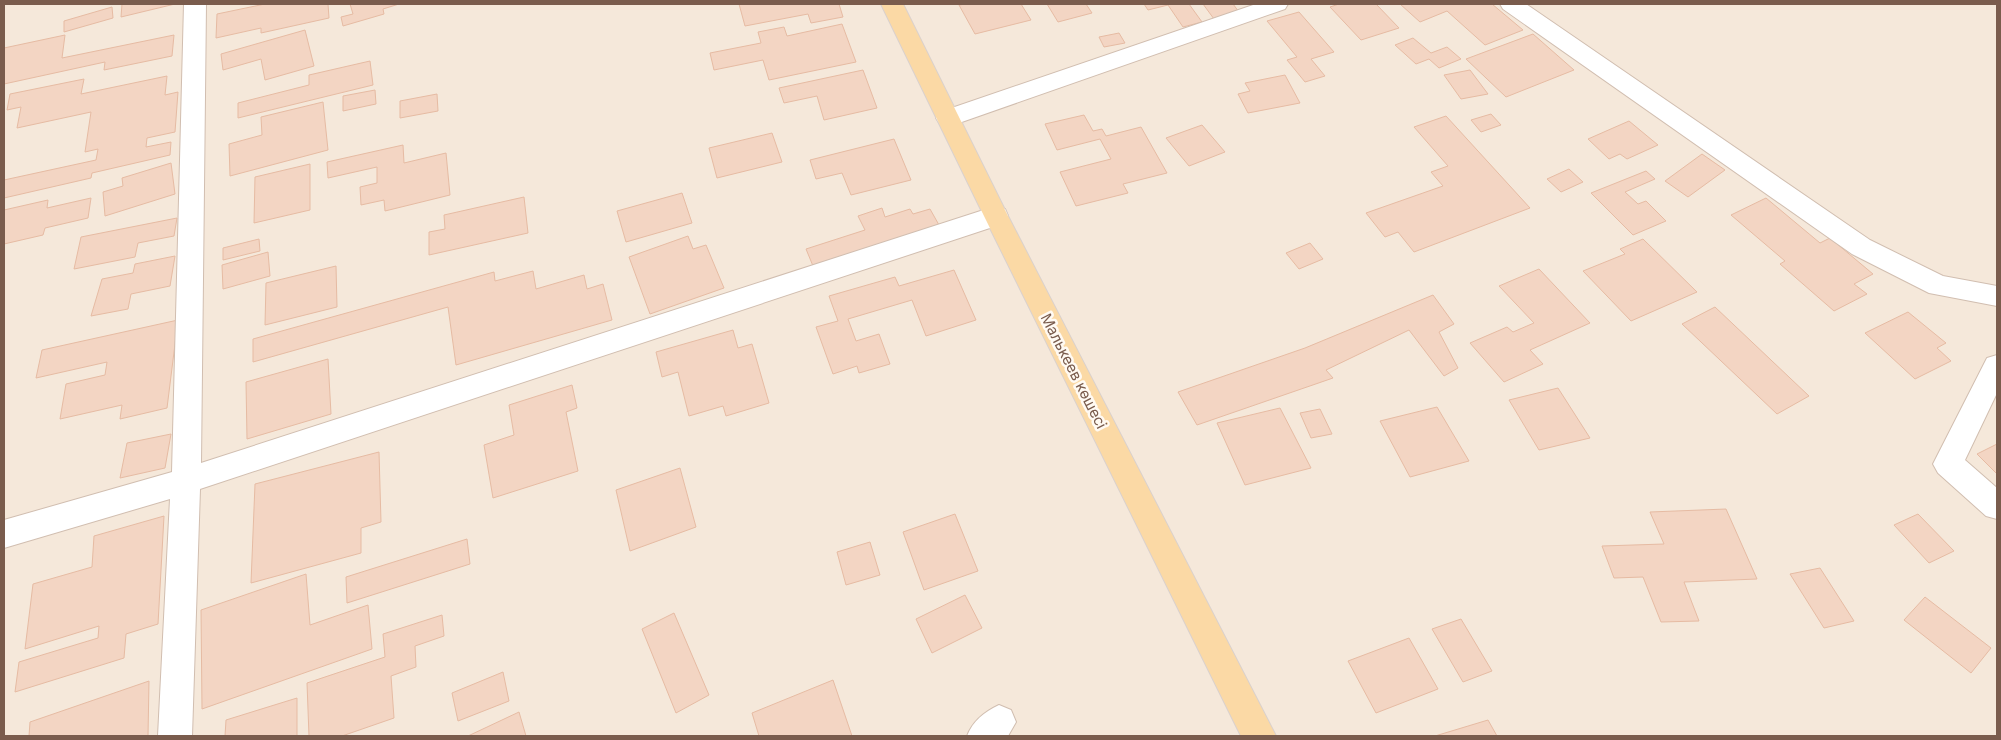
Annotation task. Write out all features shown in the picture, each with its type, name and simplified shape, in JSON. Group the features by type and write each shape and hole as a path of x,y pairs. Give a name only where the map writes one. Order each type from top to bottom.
{"main road":[{"name":"Малькеев көшесі","path":"892,4 996,216 1259,736"}],"street":[{"path":"175,736 186,481 195,4"},
{"path":"948,118 1277,4"},
{"path":"1511,4 1861,247 1938,286 1997,296"},
{"path":"4,534 186,481 996,216"},
{"path":"1997,366 1948,464 1997,506"}],"shaded area":[{"path":"4,4 1997,4 1997,736 4,736"}],"building":[{"path":"122,4 175,4 121,17"},
{"path":"265,4 328,4 329,18 261,33 261,28 216,38 217,14"},
{"path":"350,4 399,4 383,9 384,14 343,26 341,17 353,14"},
{"path":"739,4 839,4 843,17 811,23 808,14 745,26"},
{"path":"1021,4 1031,20 975,34 959,5"},
{"path":"1047,4 1086,4 1092,13 1058,22"},
{"path":"1144,4 1189,4 1202,22 1183,27 1168,5 1148,10"},
{"path":"1203,4 1233,4 1239,12 1214,19"},
{"path":"1339,4 1376,4 1399,28 1361,40 1330,7"},
{"path":"1400,4 1492,4 1523,30 1485,45 1447,11 1420,22"},
{"path":"112,7 113,18 64,32 64,21"},
{"path":"1299,12 1334,52 1311,59 1325,76 1305,82 1287,60 1297,57 1267,21"},
{"path":"842,24 856,62 769,80 763,60 714,70 710,53 761,43 758,32 784,27 787,36"},
{"path":"305,30 314,66 265,80 261,59 223,70 221,54"},
{"path":"1119,33 1125,43 1104,47 1099,37"},
{"path":"1533,34 1574,70 1506,97 1466,59"},
{"path":"65,35 62,58 174,35 172,56 104,70 105,62 4,84 4,48"},
{"path":"1413,38 1431,53 1447,47 1461,59 1439,68 1429,59 1416,64 1395,45"},
{"path":"370,61 373,85 238,118 238,103 309,85 309,75"},
{"path":"863,70 877,108 824,120 817,96 784,103 779,88"},
{"path":"1470,70 1488,94 1461,99 1444,75"},
{"path":"1285,75 1300,103 1248,113 1238,94 1250,91 1245,83"},
{"path":"167,76 165,95 178,92 175,132 147,138 146,147 171,142 170,155 92,173 91,178 4,198 4,180 96,160 98,149 85,152 91,112 17,128 21,107 7,110 10,94 84,79 81,94"},
{"path":"375,90 376,104 343,111 343,96"},
{"path":"437,94 438,111 400,118 400,101"},
{"path":"323,102 328,150 230,176 229,144 262,135 261,117"},
{"path":"1491,114 1501,125 1481,132 1471,120"},
{"path":"1084,115 1093,131 1102,129 1106,136 1141,127 1167,173 1123,184 1128,193 1076,206 1060,172 1111,159 1100,139 1057,150 1045,124"},
{"path":"1446,116 1530,208 1414,252 1398,232 1385,237 1366,213 1443,186 1431,172 1448,166 1414,127"},
{"path":"1629,121 1658,145 1627,159 1620,154 1609,159 1588,139"},
{"path":"1202,125 1225,152 1189,166 1166,138"},
{"path":"772,133 782,162 717,178 709,148"},
{"path":"894,139 911,180 851,195 842,173 816,179 810,160"},
{"path":"403,145 404,163 446,153 450,195 385,211 384,200 361,205 360,187 377,183 377,167 328,178 327,162"},
{"path":"1702,154 1725,170 1688,197 1665,181"},
{"path":"171,163 175,194 105,216 103,192 123,186 122,178"},
{"path":"310,164 310,210 254,223 255,177"},
{"path":"1569,169 1583,182 1561,192 1547,179"},
{"path":"1646,171 1655,179 1625,192 1638,204 1646,201 1666,221 1633,235 1591,193"},
{"path":"682,193 692,223 626,242 617,211"},
{"path":"524,197 528,233 429,255 429,232 445,229 444,215"},
{"path":"91,198 88,218 45,228 43,235 4,244 4,210 48,200 47,208"},
{"path":"1766,198 1820,243 1830,238 1873,274 1854,284 1867,294 1834,311 1780,264 1785,261 1731,215"},
{"path":"882,208 885,217 910,209 913,214 930,209 939,225 813,266 806,249 865,230 858,216"},
{"path":"177,218 174,236 138,243 135,257 74,269 81,237"},
{"path":"688,236 693,249 706,245 724,288 650,314 629,257"},
{"path":"259,239 260,251 223,260 223,248"},
{"path":"1643,239 1697,292 1631,321 1583,271 1625,254 1620,249"},
{"path":"1310,243 1323,259 1299,269 1286,253"},
{"path":"268,252 270,276 223,289 222,265"},
{"path":"175,256 170,286 131,294 128,309 91,316 102,279 133,273 135,264"},
{"path":"336,266 337,307 265,325 266,283"},
{"path":"1539,269 1590,323 1530,350 1543,364 1504,382 1470,343 1507,327 1513,332 1534,323 1499,286"},
{"path":"954,270 976,320 926,336 912,300 848,319 856,341 879,334 890,364 859,373 857,366 833,374 816,327 838,321 829,296 895,277 899,286"},
{"path":"533,271 536,289 584,275 587,289 603,284 612,320 456,365 448,307 253,362 253,339 494,272 495,281"},
{"path":"1433,295 1454,324 1439,332 1458,368 1444,376 1409,330 1326,370 1333,378 1197,425 1178,392 1305,348"},
{"path":"1715,307 1809,396 1777,414 1682,324"},
{"path":"1908,312 1946,343 1937,348 1951,361 1915,379 1865,333"},
{"path":"178,320 167,408 120,419 122,405 60,419 66,384 105,375 107,362 36,378 42,350"},
{"path":"733,330 738,348 752,344 769,403 726,416 723,406 689,416 678,372 662,377 656,352"},
{"path":"328,359 331,414 247,439 246,382"},
{"path":"572,385 577,408 566,412 578,471 493,498 484,445 514,435 509,405"},
{"path":"1558,388 1590,438 1539,450 1509,400"},
{"path":"1437,407 1469,461 1410,477 1380,421"},
{"path":"1280,408 1311,468 1245,485 1217,423"},
{"path":"1320,409 1332,434 1311,438 1300,413"},
{"path":"171,434 165,468 120,478 127,443"},
{"path":"1997,444 1997,474 1977,454"},
{"path":"379,452 381,522 361,528 361,553 251,583 255,484"},
{"path":"680,468 696,527 630,551 616,490"},
{"path":"1726,509 1757,579 1684,582 1699,621 1661,622 1643,577 1614,578 1602,546 1664,544 1650,512"},
{"path":"955,514 978,571 924,590 903,532"},
{"path":"1918,514 1954,551 1929,563 1894,525"},
{"path":"164,516 158,624 126,634 124,658 15,692 19,662 98,638 99,626 25,649 33,584 92,567 94,536"},
{"path":"467,539 470,564 347,603 346,577"},
{"path":"870,542 880,575 846,585 837,552"},
{"path":"1820,568 1854,621 1824,628 1790,574"},
{"path":"306,574 310,625 368,605 372,649 202,709 201,610"},
{"path":"965,595 982,628 932,653 916,619"},
{"path":"1925,597 1991,648 1971,673 1904,620"},
{"path":"674,613 709,695 676,713 642,629"},
{"path":"442,615 444,636 415,646 416,667 391,676 394,718 342,736 309,736 307,683 385,657 383,634"},
{"path":"1461,619 1492,671 1463,682 1432,629"},
{"path":"1409,638 1438,689 1376,713 1348,661"},
{"path":"503,672 509,701 458,721 452,693"},
{"path":"833,680 852,736 759,736 752,713"},
{"path":"149,681 148,736 29,736 30,722"},
{"path":"297,698 297,736 225,736 226,720"},
{"path":"519,712 526,736 468,736"},
{"path":"1488,720 1497,736 1435,736"}]}
